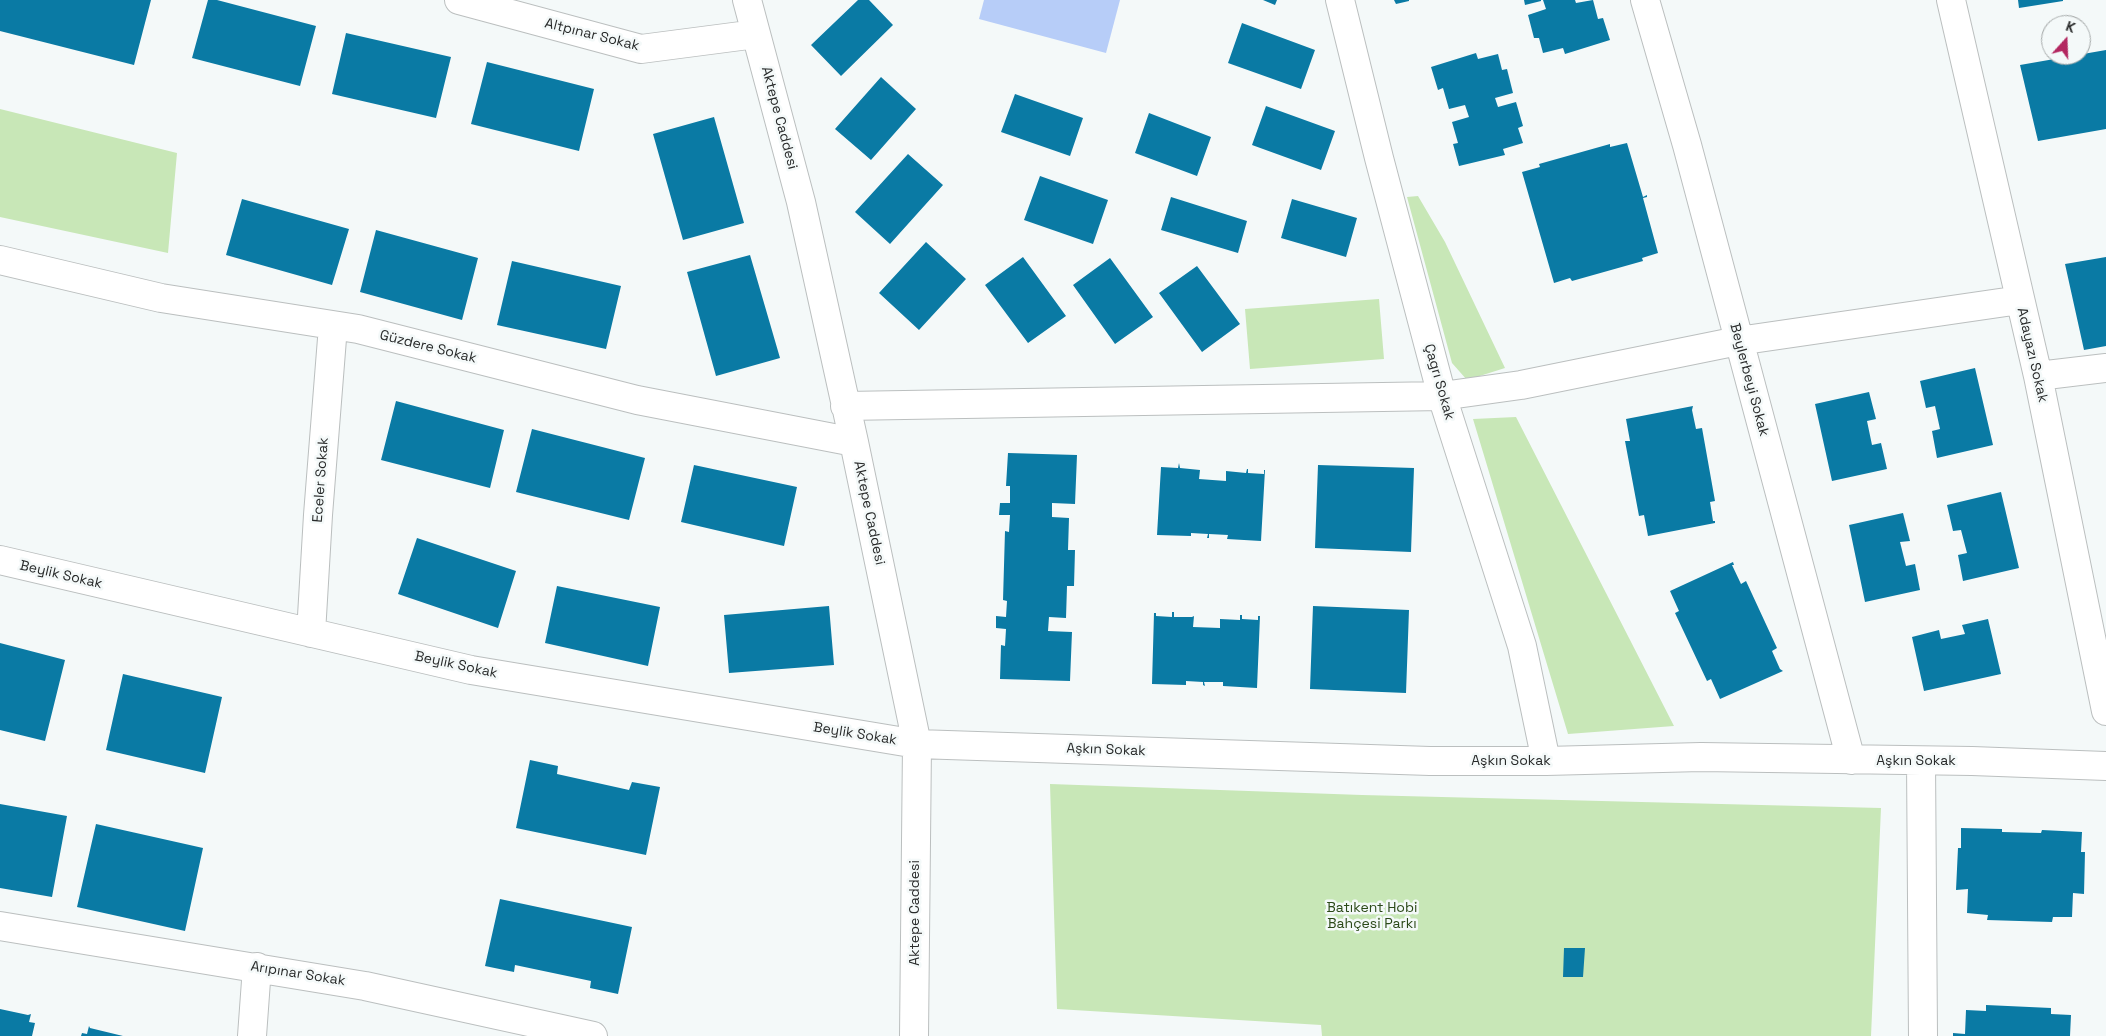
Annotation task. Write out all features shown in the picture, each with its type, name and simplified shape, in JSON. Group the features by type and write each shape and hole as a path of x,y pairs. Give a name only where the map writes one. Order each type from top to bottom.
{"street":[{"name":"Altpınar Sokak","path":"459,0 641,49 756,34"},
{"name":"Aktepe Caddesi","path":"747,0 801,202 854,442 916,744 914,1036"},
{"name":"Çagrı Sokak","path":"1340,0 1379,158 1442,396 1522,646 1546,761"},
{"name":"Beylerbeyi Sokak","path":"1645,0 1687,146 1851,760"},
{"name":"Adayazı Sokak","path":"1951,0 2038,376 2106,711"},
{"name":"Güzdere Sokak","path":"0,260 161,298 358,329 637,400 854,442"},
{"path":"845,406 1442,396 1521,385 1738,341 2020,300"},
{"name":"Eceler Sokak","path":"311,633 333,326"},
{"path":"2038,376 2106,368"},
{"name":"Beylik Sokak","path":"0,560 471,670 916,744"},
{"name":"Aşkın Sokak","path":"916,744 1430,761 1546,761 1701,757 2106,766"},
{"path":"1921,761 1923,1036"},
{"name":"Arıpınar Sokak","path":"0,926 366,986 593,1036"},
{"path":"252,1036 257,967"}],"green space":[{"path":"0,109 177,153 168,253 0,217"},
{"path":"1418,196 1445,242 1505,368 1467,380 1452,363 1407,197"},
{"path":"1379,299 1384,359 1250,369 1245,309"},
{"path":"1516,417 1674,726 1568,734 1473,419"},
{"name":"Batıkent Hobi Bahçesi Parkı","path":"1050,784 1362,795 1881,808 1871,1036 1322,1036 1321,1025 1057,1009"}],"water":[{"path":"984,0 1120,0 1106,53 979,19"}],"building":[{"path":"0,0 151,0 134,65 0,31"},
{"path":"208,0 217,0 316,26 300,86 192,58"},
{"path":"858,0 869,0 893,25 841,76 811,45"},
{"path":"1263,0 1277,0 1275,5"},
{"path":"1394,0 1409,0 1409,1 1396,4"},
{"path":"1524,0 1541,0 1541,1 1525,5"},
{"path":"1543,0 1575,0 1576,3 1593,0 1598,19 1603,18 1610,40 1565,54 1563,48 1543,53 1539,38 1534,38 1528,15 1546,9"},
{"path":"2018,0 2063,0 2063,1 2019,8"},
{"path":"1242,23 1315,50 1301,89 1228,63"},
{"path":"346,33 451,57 436,118 332,94"},
{"path":"2106,50 2106,129 2038,141 2020,65 2041,61 2041,65 2091,65 2091,53"},
{"path":"1476,53 1478,59 1498,54 1502,70 1507,69 1513,93 1495,98 1498,107 1516,102 1523,126 1518,128 1523,143 1503,149 1505,155 1459,166 1453,144 1458,143 1452,122 1469,117 1465,105 1449,109 1443,88 1438,90 1431,67"},
{"path":"487,62 594,89 579,151 471,124"},
{"path":"881,77 916,109 871,160 835,129"},
{"path":"1015,94 1083,118 1070,156 1001,132"},
{"path":"1266,106 1335,131 1321,170 1252,145"},
{"path":"1149,113 1211,137 1197,176 1135,153"},
{"path":"714,117 744,223 683,240 653,134"},
{"path":"1627,143 1643,197 1647,195 1647,197 1643,198 1658,253 1642,258 1643,261 1572,281 1570,278 1554,283 1522,172 1540,167 1539,164 1610,144 1610,147"},
{"path":"908,154 943,185 890,244 855,212"},
{"path":"1040,176 1108,200 1093,244 1024,220"},
{"path":"1171,197 1247,221 1238,253 1161,230"},
{"path":"242,199 349,229 332,285 226,255"},
{"path":"1292,199 1357,218 1346,257 1281,238"},
{"path":"376,230 478,258 462,320 360,292"},
{"path":"926,242 966,279 919,330 879,293"},
{"path":"750,255 780,358 716,376 687,272"},
{"path":"1023,257 1066,316 1028,343 985,285"},
{"path":"2106,257 2106,346 2084,350 2065,264"},
{"path":"1110,258 1153,317 1115,344 1073,285"},
{"path":"512,261 621,286 606,349 497,325"},
{"path":"1197,266 1240,324 1202,352 1159,293"},
{"path":"1975,368 1993,445 1937,458 1932,431 1940,429 1935,406 1926,408 1920,381"},
{"path":"1869,392 1876,419 1867,421 1872,445 1881,443 1887,469 1832,481 1815,404"},
{"path":"396,401 504,430 490,488 381,460"},
{"path":"1693,406 1692,410 1696,429 1702,428 1715,501 1710,502 1715,523 1648,536 1644,515 1639,516 1625,441 1630,441 1626,419"},
{"path":"532,429 645,458 629,520 516,492"},
{"path":"1008,453 1077,455 1075,504 1052,503 1052,517 1069,518 1068,550 1075,550 1074,586 1067,586 1066,618 1049,617 1048,631 1072,632 1070,681 1000,679 1001,645 1005,646 1006,629 996,628 996,616 1006,617 1007,601 1003,600 1005,531 1009,532 1010,515 999,515 1000,503 1010,503 1010,486 1006,486"},
{"path":"1179,463 1180,468 1200,470 1199,479 1226,481 1226,471 1246,473 1248,469 1248,473 1264,474 1265,470 1261,541 1227,539 1228,535 1209,534 1209,538 1207,538 1208,534 1191,533 1191,536 1157,535 1161,467 1178,468"},
{"path":"694,465 797,487 784,546 681,522"},
{"path":"1318,465 1414,468 1411,552 1315,548"},
{"path":"2001,492 2019,568 1963,581 1958,555 1967,553 1961,530 1953,531 1947,505"},
{"path":"1903,513 1910,541 1900,542 1906,566 1915,564 1920,590 1865,602 1849,525"},
{"path":"417,538 516,571 498,628 398,594"},
{"path":"1733,562 1734,565 1732,565 1741,584 1746,581 1777,648 1772,651 1780,669 1783,671 1720,699 1711,679 1707,681 1675,613 1679,611 1670,591"},
{"path":"557,586 660,607 648,666 545,643"},
{"path":"829,606 834,665 729,673 724,615"},
{"path":"1313,606 1409,610 1406,693 1310,689"},
{"path":"1172,612 1174,612 1174,617 1194,616 1193,627 1220,628 1220,619 1240,620 1240,615 1242,615 1242,619 1258,620 1258,616 1260,616 1257,688 1223,686 1223,682 1204,682 1205,686 1203,682 1186,681 1186,685 1152,684 1154,613 1156,613 1156,616 1172,617"},
{"path":"1988,619 2001,674 1924,691 1912,637 1939,630 1941,639 1965,634 1962,625"},
{"path":"0,643 65,660 45,741 0,730"},
{"path":"123,674 222,697 205,773 106,750"},
{"path":"530,760 558,766 557,774 629,790 632,782 660,787 646,855 516,828"},
{"path":"0,804 67,816 52,897 0,888"},
{"path":"96,824 203,848 185,931 77,907"},
{"path":"1961,828 2002,829 2002,832 2041,833 2042,830 2082,832 2081,852 2085,852 2084,894 2073,893 2072,917 2053,917 2052,922 1987,920 1988,915 1967,913 1968,889 1956,890 1958,848 1961,848"},
{"path":"500,899 632,927 618,994 590,988 591,981 515,965 514,972 485,966"},
{"path":"1564,948 1585,948 1583,977 1563,977"},
{"path":"1986,1005 2051,1008 2051,1014 2071,1015 2070,1036 1953,1036 1953,1033 1965,1034 1966,1010 1986,1011"},
{"path":"0,1009 31,1014 29,1022 35,1023 32,1036 0,1036"},
{"path":"89,1026 90,1028 123,1036 81,1036 82,1033 87,1034"}]}
